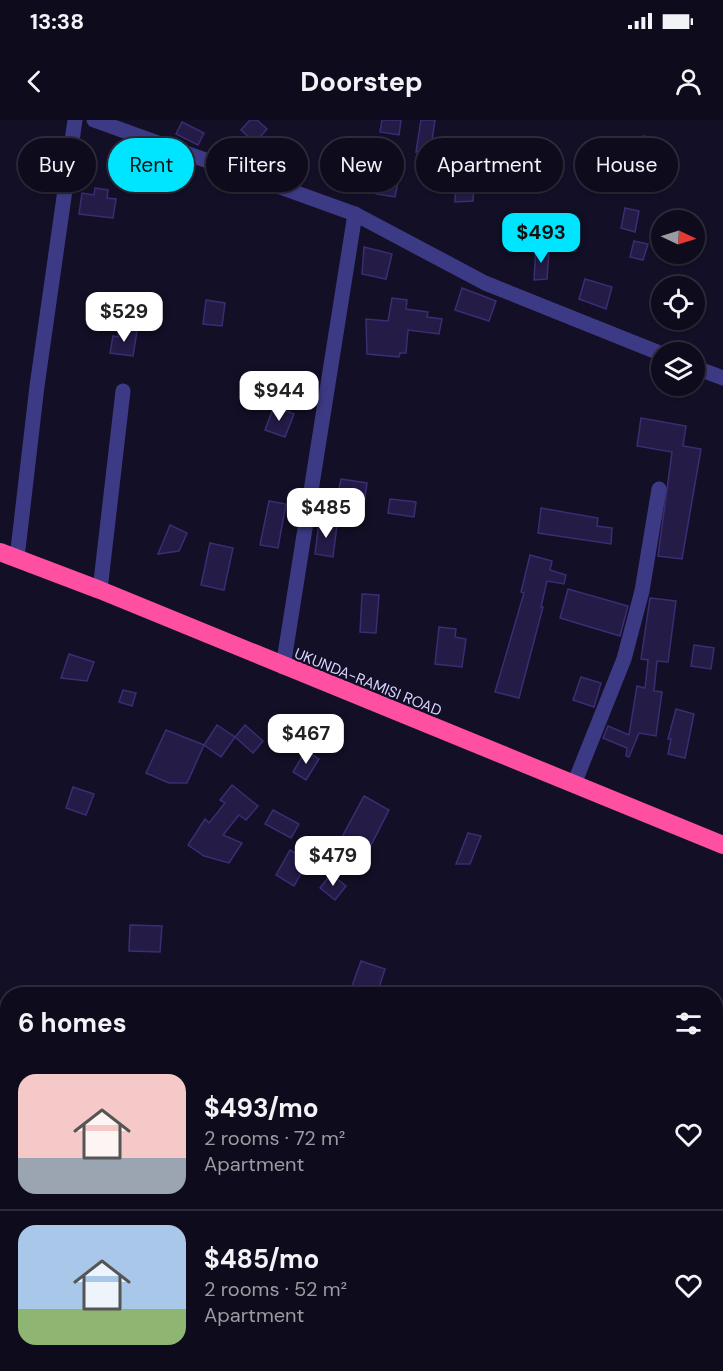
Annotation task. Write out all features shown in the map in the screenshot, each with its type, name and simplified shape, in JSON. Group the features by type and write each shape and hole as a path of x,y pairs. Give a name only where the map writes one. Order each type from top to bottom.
{"highway":[{"name":"UKUNDA-RAMISI ROAD","path":"8,555 100,590 283,667 723,845"}],"street":[{"path":"8,555 37,386 75,120"},
{"path":"94,120 355,214 485,283 651,350"},
{"path":"283,667 355,214"},
{"path":"705,371 723,378"},
{"path":"100,590 123,391"},
{"path":"574,784 624,659 642,591 659,489"}],"building":[{"path":"250,120 257,120 267,129 259,138 250,138 241,130"},
{"path":"382,120 401,120 399,135 380,132"},
{"path":"421,120 435,120 432,138 418,138"},
{"path":"182,122 204,133 198,145 194,143 194,138 184,138 176,134"},
{"path":"96,188 108,190 107,198 116,199 113,218 79,214 82,193 94,195"},
{"path":"376,192 396,192 395,197 376,194"},
{"path":"456,192 473,192 473,201 455,202"},
{"path":"625,208 639,211 635,232 621,228"},
{"path":"634,241 648,244 643,260 630,257"},
{"path":"536,246 549,251 547,279 534,280"},
{"path":"364,247 392,254 386,279 362,274"},
{"path":"585,279 612,287 606,309 579,299"},
{"path":"462,288 496,301 489,321 455,310"},
{"path":"392,298 407,300 406,309 428,312 427,317 442,319 439,334 408,330 406,353 400,353 399,357 367,354 366,319 388,321"},
{"path":"206,300 225,303 222,326 203,324"},
{"path":"119,328 137,331 133,356 110,353 113,336 118,337"},
{"path":"274,406 294,414 285,437 265,430"},
{"path":"641,418 686,426 683,446 701,449 682,559 658,556 672,452 637,446"},
{"path":"341,479 367,483 363,511 335,508"},
{"path":"390,499 416,502 414,517 388,513"},
{"path":"269,501 286,504 278,548 260,545"},
{"path":"541,508 598,518 597,526 612,528 611,544 538,533"},
{"path":"319,522 337,525 333,557 315,554"},
{"path":"170,525 187,533 179,551 158,554"},
{"path":"210,543 233,548 224,590 201,585"},
{"path":"530,555 552,561 550,570 566,575 564,584 547,581 541,607 543,607 519,698 495,692 524,593 521,592"},
{"path":"568,589 628,606 620,636 560,618"},
{"path":"362,594 379,595 376,633 360,632"},
{"path":"650,598 676,601 668,662 657,661 654,691 662,692 656,736 639,733 629,757 626,756 627,748 603,738 608,726 629,735 637,686 645,688 648,660 641,659"},
{"path":"439,627 456,629 455,637 466,639 462,667 435,664"},
{"path":"694,645 714,648 711,669 691,666"},
{"path":"69,654 94,662 87,681 61,678"},
{"path":"581,677 601,683 594,707 573,700"},
{"path":"123,690 136,693 132,706 119,702"},
{"path":"676,709 694,714 685,758 668,754 671,739 668,739"},
{"path":"217,725 235,737 221,757 204,745"},
{"path":"245,725 263,741 253,753 235,737"},
{"path":"166,730 204,745 187,783 169,783 146,773"},
{"path":"306,750 319,759 306,780 293,772"},
{"path":"232,785 258,806 246,820 239,815 223,835 242,843 229,863 204,856 188,845 205,819 209,823 225,803 220,800"},
{"path":"73,787 94,794 86,815 66,808"},
{"path":"364,796 389,810 368,851 342,837"},
{"path":"273,810 299,824 291,838 265,824"},
{"path":"468,833 481,836 470,864 456,864"},
{"path":"290,850 308,861 294,886 276,875"},
{"path":"331,874 346,886 335,900 320,888"},
{"path":"130,925 162,926 160,952 129,951"},
{"path":"361,961 385,969 379,987 352,986"}]}
